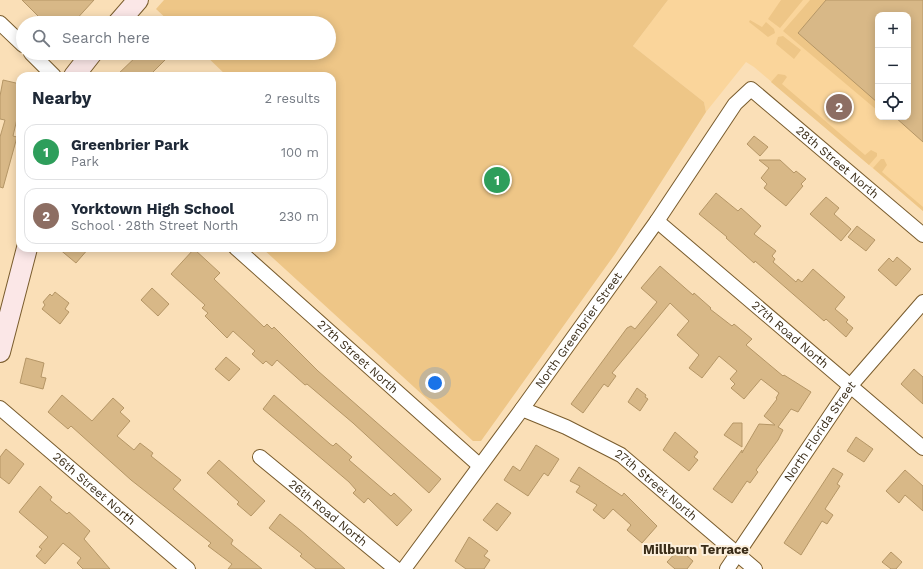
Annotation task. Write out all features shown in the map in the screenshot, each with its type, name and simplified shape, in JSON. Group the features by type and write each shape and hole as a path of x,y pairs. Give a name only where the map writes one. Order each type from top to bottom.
{"street":[{"path":"124,16 138,0"},
{"path":"0,23 16,38"},
{"path":"38,60 50,72"},
{"path":"77,72 87,60"},
{"name":"North Greenbrier Street","path":"404,569 522,409 656,221 735,104 751,89"},
{"name":"28th Street North","path":"751,89 923,235"},
{"name":"27th Road North","path":"656,221 851,385 923,448"},
{"path":"0,352 25,252"},
{"name":"27th Street North","path":"240,252 479,466"},
{"name":"North Florida Street","path":"727,569 851,385 923,302"},
{"path":"0,325 11,308"},
{"name":"26th Street North","path":"0,408 188,569"},
{"name":"27th Street North","path":"522,409 566,427 621,455 755,569"},
{"name":"26th Road North","path":"260,457 396,569"}],"shaded area":[{"path":"164,0 668,0 633,46 704,102 706,112 615,254 481,441 473,441 266,252 336,252 336,72 223,72 210,60 336,60 336,16 164,16 156,9"},
{"path":"668,0 923,0 923,211 754,67 746,62 706,112 704,102 633,46"},
{"path":"781,0 803,0 780,28 768,19"},
{"path":"810,0 826,0 798,33 875,99 875,108 783,31"},
{"path":"750,20 762,27 766,22 774,29 775,33 768,37 749,22"},
{"path":"783,36 801,50 794,59 776,44 778,37"},
{"path":"778,74 785,75 787,77 782,84 865,155 871,150 877,153 877,156 869,165 771,82"},
{"path":"881,159 884,159 887,165 882,172 923,207 923,211 873,168"}],"building":[{"path":"22,0 94,0 79,16 38,16"},
{"path":"826,0 923,0 923,142 898,120 911,120 911,12 875,12 875,100 798,33"},
{"path":"133,60 165,60 153,72 120,72"},
{"path":"3,80 16,83 16,123 13,136 16,137 16,141 3,188 0,187 0,137 5,120 0,119 0,96"},
{"path":"754,136 768,147 760,156 747,144"},
{"path":"759,160 780,160 794,173 796,171 806,179 801,184 803,186 786,206 764,188 767,184 761,178 769,168"},
{"path":"716,193 738,211 741,208 761,226 754,234 776,251 772,256 775,259 773,262 796,282 798,279 802,282 813,269 845,297 835,309 848,320 846,322 853,328 846,337 826,319 824,321 755,261 754,263 726,238 727,237 699,214"},
{"path":"826,197 839,208 834,214 851,229 841,241 810,214"},
{"path":"857,226 875,240 866,251 848,237"},
{"path":"63,252 86,252 76,263"},
{"path":"191,252 197,252 220,273 214,279 264,327 267,324 272,329 274,327 318,371 441,479 429,493 353,423 307,384 305,385 277,360 272,366 266,361 263,364 252,354 255,351 233,331 227,338 205,316 208,313 202,308 205,305 171,274"},
{"path":"897,257 911,269 896,286 878,270 889,258 893,262"},
{"path":"660,266 693,295 694,293 711,308 710,309 732,326 734,324 752,339 746,345 783,376 784,375 811,392 798,412 791,409 778,427 783,430 778,440 756,470 758,472 750,483 747,481 732,503 713,489 742,450 742,453 759,424 775,425 764,416 777,399 776,398 779,393 761,379 744,399 731,388 735,384 730,379 737,371 719,356 702,378 689,368 699,355 677,335 689,321 670,303 612,373 616,376 608,387 604,384 583,413 571,404 627,328 631,326 635,329 657,302 641,288"},
{"path":"152,288 169,304 158,316 141,300"},
{"path":"55,292 69,303 65,309 69,312 60,324 42,309 45,305 43,302 50,294 52,296"},
{"path":"226,357 240,369 229,381 215,369"},
{"path":"26,358 44,363 41,377 46,378 43,389 20,383"},
{"path":"914,369 923,377 923,404 901,384"},
{"path":"637,388 646,395 645,397 648,399 640,411 628,402"},
{"path":"62,395 92,421 113,398 124,408 120,412 130,421 117,436 134,450 140,443 153,453 151,456 181,480 173,489 233,540 231,544 262,569 228,569 232,564 208,546 211,543 131,480 71,426 68,429 48,412"},
{"path":"274,395 330,444 333,446 336,443 352,457 349,460 391,496 394,493 412,510 397,526 368,498 364,503 353,493 356,490 349,482 263,409"},
{"path":"733,423 742,423 742,447 724,435"},
{"path":"675,432 698,452 694,457 698,460 689,471 663,450"},
{"path":"856,437 873,449 864,462 847,451"},
{"path":"536,445 559,459 548,476 544,473 528,496 504,480 513,466 520,471"},
{"path":"6,449 24,464 9,484 0,477 0,457"},
{"path":"219,460 265,501 251,516 237,504 239,502 207,473"},
{"path":"579,467 622,496 624,493 657,526 642,543 627,530 631,525 613,509 604,519 593,510 597,505 576,492 580,486 570,481"},
{"path":"833,468 843,474 837,484 840,486 825,509 833,515 827,524 822,521 801,555 784,543"},
{"path":"905,470 923,486 923,511 905,495 899,503 886,491"},
{"path":"40,486 52,497 50,500 67,514 69,512 90,531 84,539 110,569 83,569 77,563 81,558 63,543 45,564 36,556 42,549 39,547 48,537 19,512"},
{"path":"497,503 511,513 497,531 483,520"},
{"path":"280,514 345,569 316,569 300,556 302,554 269,528"},
{"path":"469,537 488,551 484,556 490,560 484,569 466,569 455,561"},
{"path":"679,549 693,561 687,569 675,569 667,562"},
{"path":"891,552 902,562 896,569 891,569 882,562"}],"place":[{"name":"Yorktown High School","path":"839,107"},
{"name":"Greenbrier Park","path":"497,180"}],"district":[{"name":"Millburn Terrace","path":"696,549"}]}
